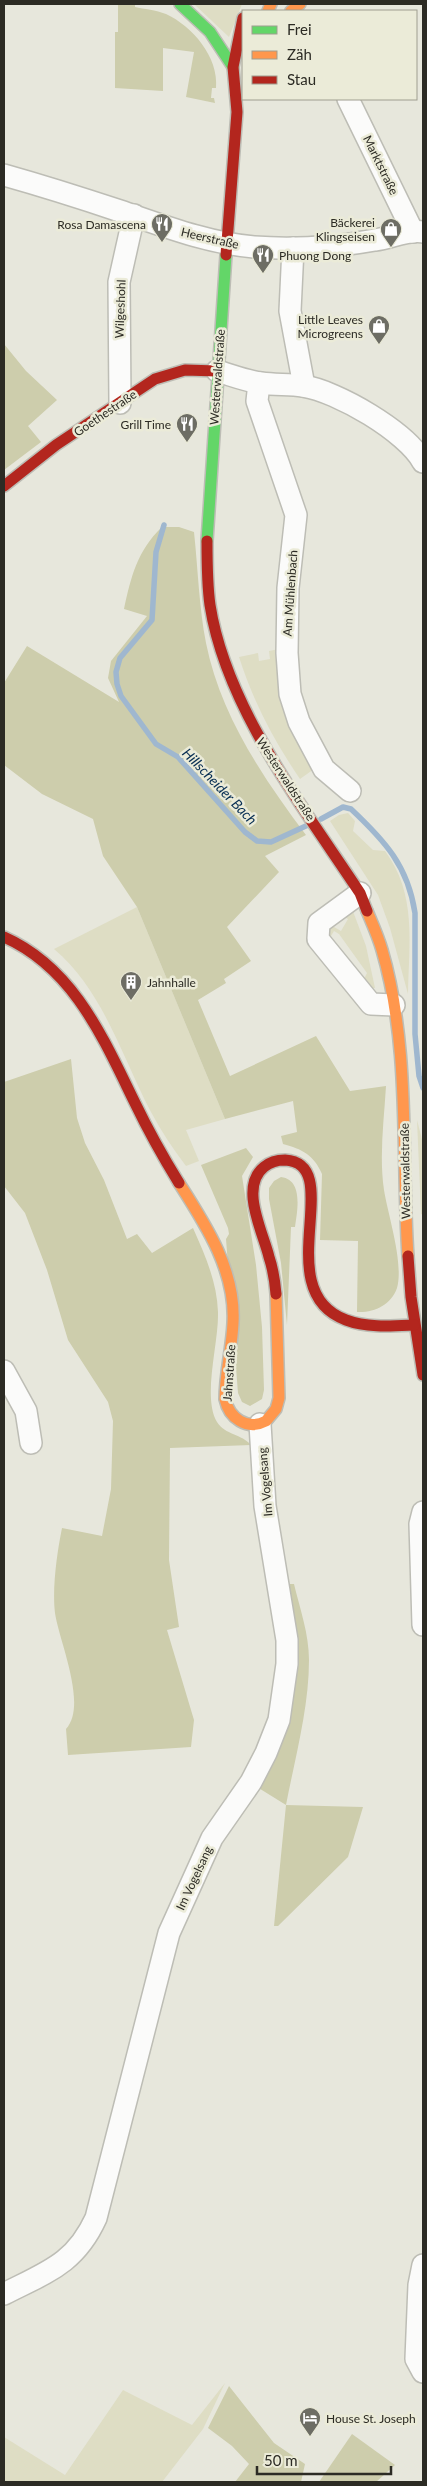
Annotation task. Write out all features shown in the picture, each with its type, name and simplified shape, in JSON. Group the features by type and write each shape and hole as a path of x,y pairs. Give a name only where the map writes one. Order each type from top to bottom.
{"main road":[{"path":"180,4 194,14 208,28 233,67"},
{"name":"Westerwaldstraße","path":"242,23 233,67 237,112 228,244 216,371 207,520 207,580 210,607 225,664 236,693 262,743 360,893 382,949 394,1005 403,1097 406,1225 414,1326 421,1354 423,1375"},
{"name":"Westerwaldstraße","path":"237,112 243,100"},
{"name":"Goethestraße","path":"4,486 56,445 170,372 190,368 216,371"},
{"name":"Jahnstraße","path":"4,937 33,952 48,963 78,998 154,1141 206,1226 231,1290 234,1316 225,1395 227,1408 238,1421 245,1424 260,1424"},
{"path":"260,1424 275,1412 279,1398 274,1277 253,1187 257,1174 266,1164 282,1159 291,1161 300,1165 310,1178 312,1192 307,1268 317,1302 332,1314 349,1321 382,1327 414,1326"}],"street":[{"name":"Marktstraße","path":"349,100 418,232"},
{"name":"Heerstraße","path":"4,175 65,192 198,237 228,244 293,248 326,247 418,232"},
{"name":"Wilgeshohl","path":"120,403 119,282 134,215"},
{"path":"293,248 290,311 304,386"},
{"path":"216,371 259,383 304,386 371,415 405,441 423,462"},
{"name":"Am Mühlenbach","path":"259,383 257,401 296,515 288,588 286,653 290,694 299,722 324,770 350,791"},
{"path":"360,893 319,923 318,939 371,1004 394,1005"},
{"path":"4,1371 26,1411 31,1443"},
{"name":"Im Vogelsang","path":"4,2294 62,2264 88,2236 96,2218 169,1933 212,1838 250,1782 266,1753 279,1720 287,1664 287,1640 265,1506 260,1424"},
{"path":"423,1512 420,1524 423,1625"},
{"path":"423,2265 419,2285 416,2359 423,2372"}],"green space":[{"path":"118,4 135,4 135,7 166,14 176,19 194,35 202,44 213,65 216,76 216,88 212,88 211,98 214,98 215,103 186,97 194,52 163,48 163,91 115,88 115,32 118,32"},
{"path":"194,4 242,4 229,37"},
{"path":"4,344 26,371 57,400 28,426 41,442 4,470"},
{"path":"162,527 179,527 194,532 200,602 206,643 221,695 232,720 259,768 306,835 265,856 279,872 227,927 251,961 224,979 226,983 198,1000 230,1076 316,1036 350,1091 386,1086 382,1164 384,1190 395,1239 399,1278 397,1288 391,1299 381,1307 370,1311 357,1312 358,1241 320,1240 322,1174 311,1157 296,1148 283,1144 281,1136 297,1132 293,1101 225,1119 137,907 103,856 93,819 42,794 4,765 4,683 27,646 119,702 108,678 111,661 147,616 124,609 136,565 146,545"},
{"path":"279,649 314,769 300,779 281,750 265,720 239,657 258,653 259,661 270,659 269,651"},
{"path":"348,813 355,821 353,831 373,850 385,851 395,867 402,884 407,902 410,938 408,994 390,928 378,895 330,821 339,815"},
{"path":"351,906 366,946 375,988 362,983 367,973 339,934 334,931 328,941 327,923 341,931 348,919 338,913"},
{"path":"137,907 225,1119 186,1130 199,1161 186,1166 167,1140 151,1112 99,1004 86,984 54,949"},
{"path":"71,1059 77,1118 85,1143 104,1180 127,1239 137,1234 152,1253 193,1228 210,1269 217,1301 218,1325 211,1384 213,1411 217,1422 224,1430 247,1441 251,1445 170,1448 169,1560 179,1627 167,1630 194,1720 191,1747 68,1755 66,1729 72,1718 74,1705 70,1672 55,1613 54,1593 57,1559 62,1528 102,1536 111,1489 113,1421 108,1402 68,1340 47,1270 25,1213 4,1186 4,1082"},
{"path":"417,1120 423,1143 423,1215 421,1214"},
{"path":"246,1148 253,1157 242,1176 256,1265 262,1327 264,1390 262,1399 250,1406 242,1402 238,1393 226,1239 229,1234 228,1228 201,1165"},
{"path":"281,1177 288,1179 293,1184 296,1190 298,1205 295,1227 291,1227 287,1325 281,1263 269,1199 269,1188 274,1181"},
{"path":"288,1584 294,1584 304,1622 309,1660 307,1696 286,1805 257,1787 274,1756"},
{"path":"286,1805 363,1807 348,1857 278,1926 274,1926"},
{"path":"225,2383 203,2429 162,2482 4,2482 4,2437 65,2475 123,2390 192,2425"},
{"path":"229,2386 274,2443 305,2464 301,2482 235,2482 249,2464 232,2446 208,2428"},
{"path":"352,2434 395,2465 376,2482 319,2482"}],"waterway":[{"name":"Hillscheider Bach","path":"164,525 156,552 152,620 120,658 116,672 121,696 156,744 178,757 245,832 257,841 271,842 308,825"},
{"name":"Hillscheider Bach","path":"321,819 343,807 351,809 393,855 407,881 415,913 415,1034 419,1076 423,1088"}],"traffic: fast":[{"path":"180,4 210,32 233,67"},
{"path":"207,541 226,255"}],"traffic: slow":[{"path":"268,10 271,4"},
{"path":"292,10 300,4"},
{"path":"367,911 382,950 391,987 397,1025 403,1102 408,1256"},
{"path":"179,1183 209,1232 230,1285 233,1323 225,1399 230,1412 240,1421 246,1423 259,1424 266,1421 276,1409 279,1398 276,1294"}],"traffic: jam":[{"path":"226,255 237,112 233,67 242,23"},
{"path":"4,486 56,445 155,379 185,370 217,371"},
{"path":"207,541 210,605 219,643 232,682 270,756 360,893 367,911"},
{"path":"4,937 28,950 50,967 84,1007 111,1054 150,1133 179,1183"},
{"path":"276,1294 272,1266 255,1210 253,1186 257,1176 264,1167 274,1162 285,1160 302,1167 310,1183 309,1258 312,1283 323,1305 354,1323 380,1326 414,1325"},
{"path":"408,1256 411,1297 423,1375"}],"place":[{"name":"Rosa Damascena","path":"162,243"},
{"name":"Bäckerei Klingseisen","path":"391,248"},
{"name":"Phuong Dong","path":"263,274"},
{"name":"Little Leaves Microgreens","path":"379,345"},
{"name":"Grill Time","path":"187,443"},
{"name":"Jahnhalle","path":"131,1001"},
{"name":"House St. Joseph","path":"310,2437"}]}
